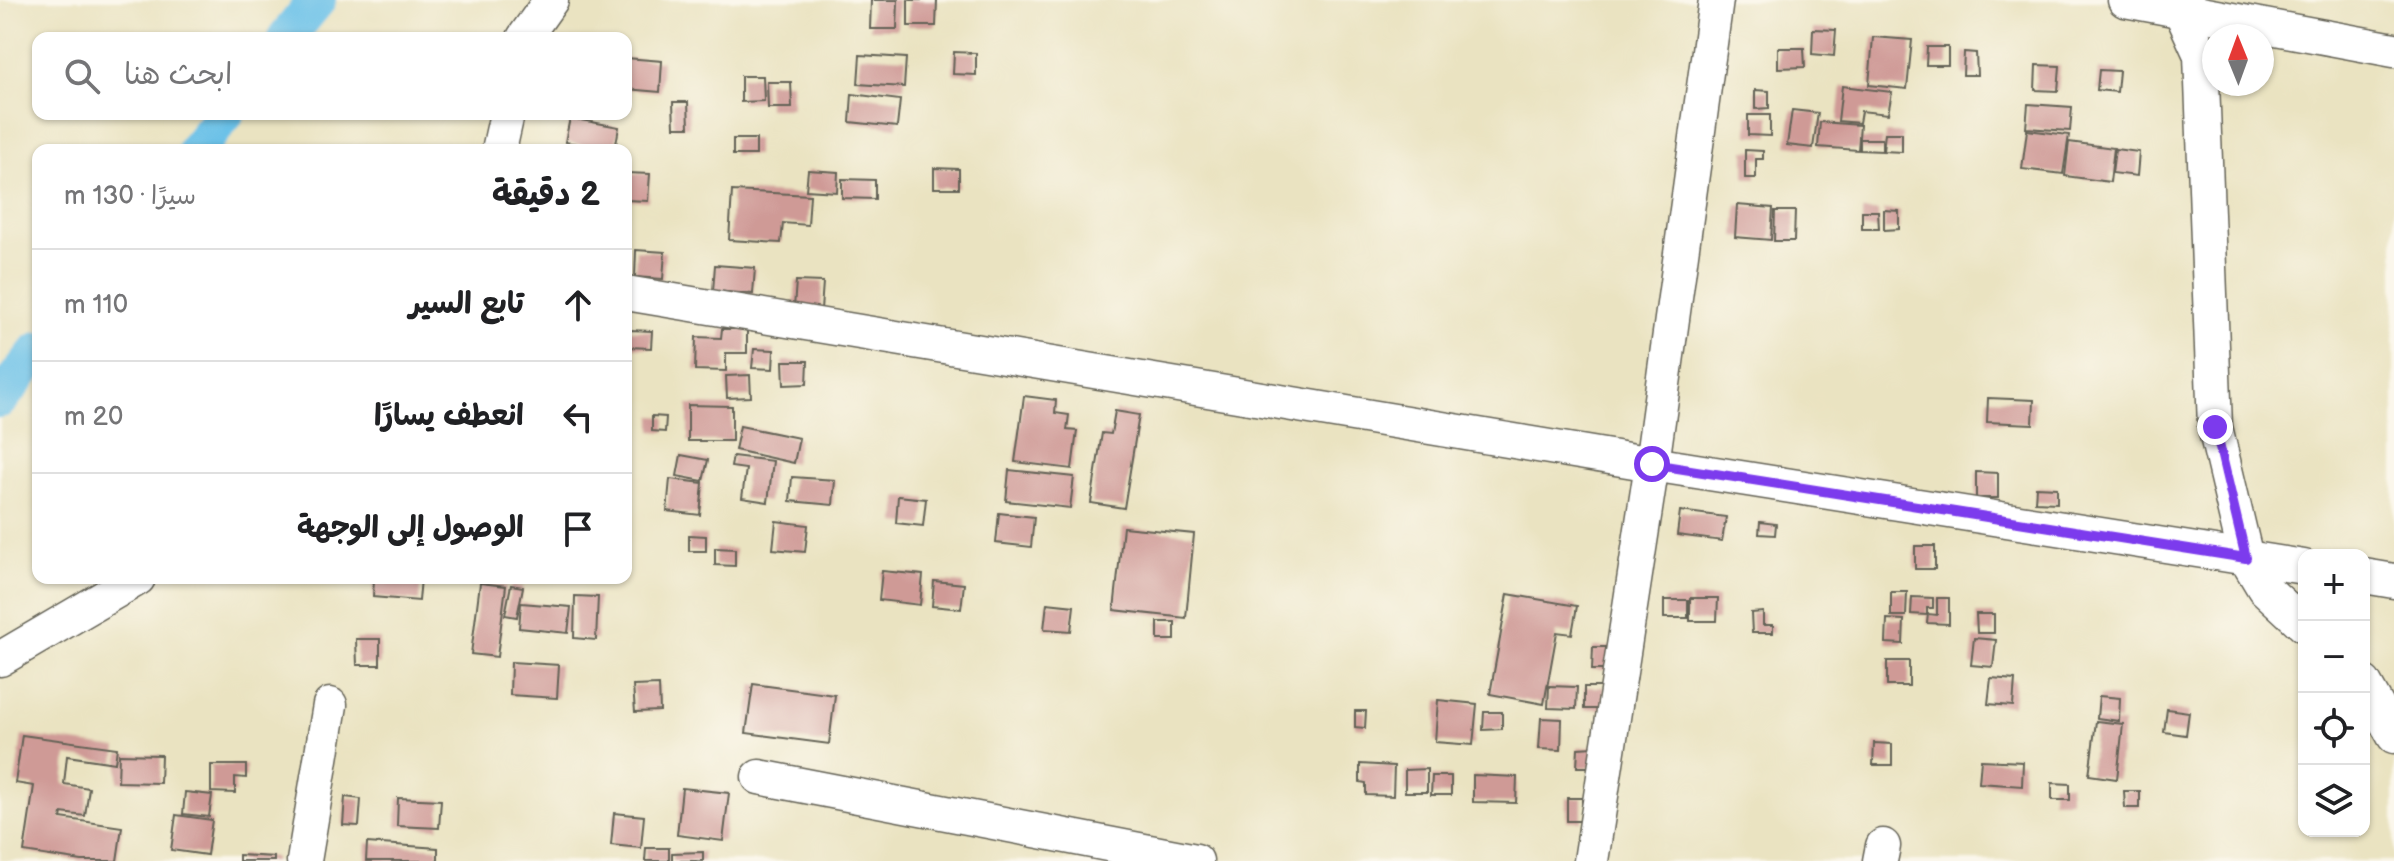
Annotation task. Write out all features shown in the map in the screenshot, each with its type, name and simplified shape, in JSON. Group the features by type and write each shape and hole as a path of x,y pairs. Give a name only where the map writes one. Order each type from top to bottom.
{"street":[{"path":"528,32 551,0"},
{"path":"1591,861 1652,464 1716,0"},
{"path":"2125,0 2179,5 2394,50"},
{"path":"2179,5 2201,55 2215,427 2246,558 2264,588 2300,621"},
{"path":"500,144 506,120"},
{"path":"632,294 1652,464 2298,566"},
{"path":"2370,577 2394,581"},
{"path":"0,659 128,584"},
{"path":"2370,693 2394,736"},
{"path":"304,861 330,705"},
{"path":"759,777 1196,861"}],"building":[{"path":"871,0 898,0 897,29 870,29"},
{"path":"908,0 937,0 936,26 908,26"},
{"path":"1813,29 1836,30 1834,56 1812,54"},
{"path":"1873,37 1912,40 1907,89 1869,85"},
{"path":"1927,47 1948,47 1948,65 1926,65"},
{"path":"1778,48 1804,48 1805,67 1778,68"},
{"path":"954,52 976,53 976,75 953,74"},
{"path":"1964,52 1976,53 1977,75 1963,75"},
{"path":"860,55 906,58 904,87 858,84"},
{"path":"632,58 662,61 660,92 632,90"},
{"path":"2036,65 2060,66 2058,91 2035,90"},
{"path":"2099,70 2119,71 2117,92 2097,90"},
{"path":"741,76 763,76 764,101 741,102"},
{"path":"767,82 791,82 792,108 768,108"},
{"path":"1842,86 1892,92 1888,114 1861,111 1859,123 1838,121"},
{"path":"1755,90 1769,91 1769,108 1755,109"},
{"path":"852,94 900,100 897,127 850,122"},
{"path":"673,102 688,102 689,127 674,127"},
{"path":"2028,104 2072,107 2070,131 2026,128"},
{"path":"1792,110 1818,113 1813,148 1787,145"},
{"path":"1748,115 1770,115 1770,136 1748,135"},
{"path":"570,120 619,127 616,144 565,142"},
{"path":"1820,122 1860,125 1858,150 1818,147"},
{"path":"2027,130 2069,135 2063,174 2022,169"},
{"path":"1885,133 1902,133 1902,152 1883,151"},
{"path":"733,139 756,139 756,155 733,155"},
{"path":"1860,139 1882,139 1882,151 1860,150"},
{"path":"2069,142 2114,148 2110,182 2065,176"},
{"path":"2115,149 2139,152 2137,176 2112,173"},
{"path":"1745,150 1763,151 1763,159 1756,159 1756,178 1745,178"},
{"path":"934,168 959,169 959,188 934,188"},
{"path":"808,170 838,172 837,192 806,190"},
{"path":"632,173 650,174 648,201 632,200"},
{"path":"842,179 875,180 875,199 842,198"},
{"path":"732,191 810,195 808,225 783,223 781,243 729,240"},
{"path":"1737,205 1773,208 1771,240 1735,237"},
{"path":"1884,210 1899,211 1899,229 1884,230"},
{"path":"1775,211 1795,211 1794,241 1774,241"},
{"path":"1862,211 1878,211 1879,229 1862,229"},
{"path":"636,250 665,252 663,279 635,277"},
{"path":"715,265 755,268 753,294 713,291"},
{"path":"796,281 823,282 821,310 794,308"},
{"path":"722,329 747,329 747,353 726,353 726,371 695,370 696,337 721,338"},
{"path":"632,330 652,331 651,348 632,347"},
{"path":"754,349 774,350 773,369 752,368"},
{"path":"783,361 808,361 807,384 784,385"},
{"path":"750,375 751,397 727,398 726,376"},
{"path":"1024,396 1056,400 1055,413 1069,415 1067,430 1077,431 1072,469 1015,462"},
{"path":"1988,398 2034,400 2033,424 1987,422"},
{"path":"688,405 732,406 732,441 688,441"},
{"path":"1115,411 1139,415 1124,508 1091,503 1102,433 1111,434"},
{"path":"652,416 666,417 665,432 652,431"},
{"path":"740,426 799,438 794,463 735,450"},
{"path":"681,455 708,460 703,481 677,476"},
{"path":"733,456 773,461 768,502 742,498 746,469 731,467"},
{"path":"1009,470 1074,477 1070,508 1006,501"},
{"path":"1976,472 1998,473 1998,498 1976,498"},
{"path":"792,477 835,480 833,505 790,501"},
{"path":"670,479 703,483 700,515 667,511"},
{"path":"2036,487 2057,488 2057,503 2035,502"},
{"path":"898,496 926,499 923,526 896,523"},
{"path":"1680,511 1726,517 1722,541 1677,535"},
{"path":"999,513 1034,517 1031,547 996,543"},
{"path":"776,521 808,525 805,552 773,549"},
{"path":"1760,522 1776,524 1775,535 1759,534"},
{"path":"1123,527 1194,534 1186,618 1114,610"},
{"path":"689,535 706,536 706,551 689,551"},
{"path":"1915,546 1935,546 1935,569 1915,569"},
{"path":"715,548 735,549 735,566 715,565"},
{"path":"882,571 923,575 920,605 879,600"},
{"path":"934,581 964,584 961,609 932,606"},
{"path":"374,584 420,584 419,601 373,597"},
{"path":"480,584 506,586 497,657 471,654"},
{"path":"511,585 523,587 517,617 505,615"},
{"path":"1891,592 1907,592 1906,616 1891,616"},
{"path":"1508,594 1577,606 1572,634 1557,632 1544,704 1490,694"},
{"path":"575,596 598,597 596,640 574,638"},
{"path":"1912,597 1933,598 1933,608 1927,608 1927,615 1911,614"},
{"path":"1690,598 1718,598 1717,621 1690,621"},
{"path":"1937,598 1949,598 1949,624 1927,623 1928,614 1937,615"},
{"path":"1664,600 1688,600 1688,618 1664,618"},
{"path":"521,603 571,607 568,633 519,628"},
{"path":"1047,603 1074,606 1071,631 1044,629"},
{"path":"1763,612 1763,625 1773,625 1773,633 1752,633 1751,613"},
{"path":"1976,614 1994,614 1994,633 1977,633"},
{"path":"1887,619 1904,620 1903,644 1886,643"},
{"path":"1158,622 1175,622 1175,640 1158,640"},
{"path":"1974,638 1996,640 1993,667 1971,665"},
{"path":"356,639 380,639 380,665 357,665"},
{"path":"1593,647 1613,647 1613,670 1592,670"},
{"path":"1887,661 1909,661 1909,686 1887,686"},
{"path":"511,662 559,665 557,698 510,695"},
{"path":"1991,678 2015,680 2013,706 1988,704"},
{"path":"753,684 835,695 829,744 746,733"},
{"path":"659,685 660,711 635,712 633,686"},
{"path":"1549,686 1577,687 1576,709 1548,708"},
{"path":"1584,687 1604,687 1604,709 1584,709"},
{"path":"2099,696 2120,698 2119,721 2097,718"},
{"path":"1438,700 1477,704 1473,745 1435,742"},
{"path":"2167,709 2189,712 2186,735 2164,732"},
{"path":"1355,711 1366,711 1365,728 1355,727"},
{"path":"1484,712 1502,712 1502,729 1483,730"},
{"path":"1541,718 1562,719 1561,750 1539,749"},
{"path":"2096,721 2123,724 2117,779 2089,775"},
{"path":"22,735 117,748 115,763 67,756 64,784 89,788 85,816 62,813 61,818 122,827 117,861 82,861 24,852 34,786 15,783"},
{"path":"1874,743 1892,744 1892,765 1873,765"},
{"path":"1594,747 1594,767 1577,767 1578,748"},
{"path":"119,754 161,755 160,783 118,782"},
{"path":"1981,760 2023,762 2022,786 1979,783"},
{"path":"1360,764 1394,766 1393,796 1366,795 1366,783 1360,782"},
{"path":"211,765 246,765 246,778 235,777 235,793 211,792"},
{"path":"1427,769 1427,792 1405,792 1405,770"},
{"path":"1473,775 1517,777 1516,803 1473,802"},
{"path":"1432,776 1451,776 1451,795 1431,795"},
{"path":"2052,783 2070,784 2070,800 2052,800"},
{"path":"682,788 729,793 723,841 677,835"},
{"path":"2124,791 2140,791 2140,808 2125,808"},
{"path":"185,792 212,795 209,817 183,814"},
{"path":"345,797 361,799 359,826 343,825"},
{"path":"398,798 441,800 439,828 397,826"},
{"path":"1567,798 1582,798 1582,821 1567,821"},
{"path":"614,813 644,816 641,848 611,845"},
{"path":"176,815 212,820 207,855 171,850"},
{"path":"367,843 438,848 438,861 366,861"},
{"path":"646,848 669,848 669,861 645,861"},
{"path":"703,852 703,861 672,861 672,853"},
{"path":"239,855 274,857 274,861 239,861"}],"waterway":[{"path":"291,32 317,0"},
{"path":"201,144 220,120"},
{"path":"0,399 32,359"}],"route":[{"path":"1652,464 2246,558 2215,427"}]}
